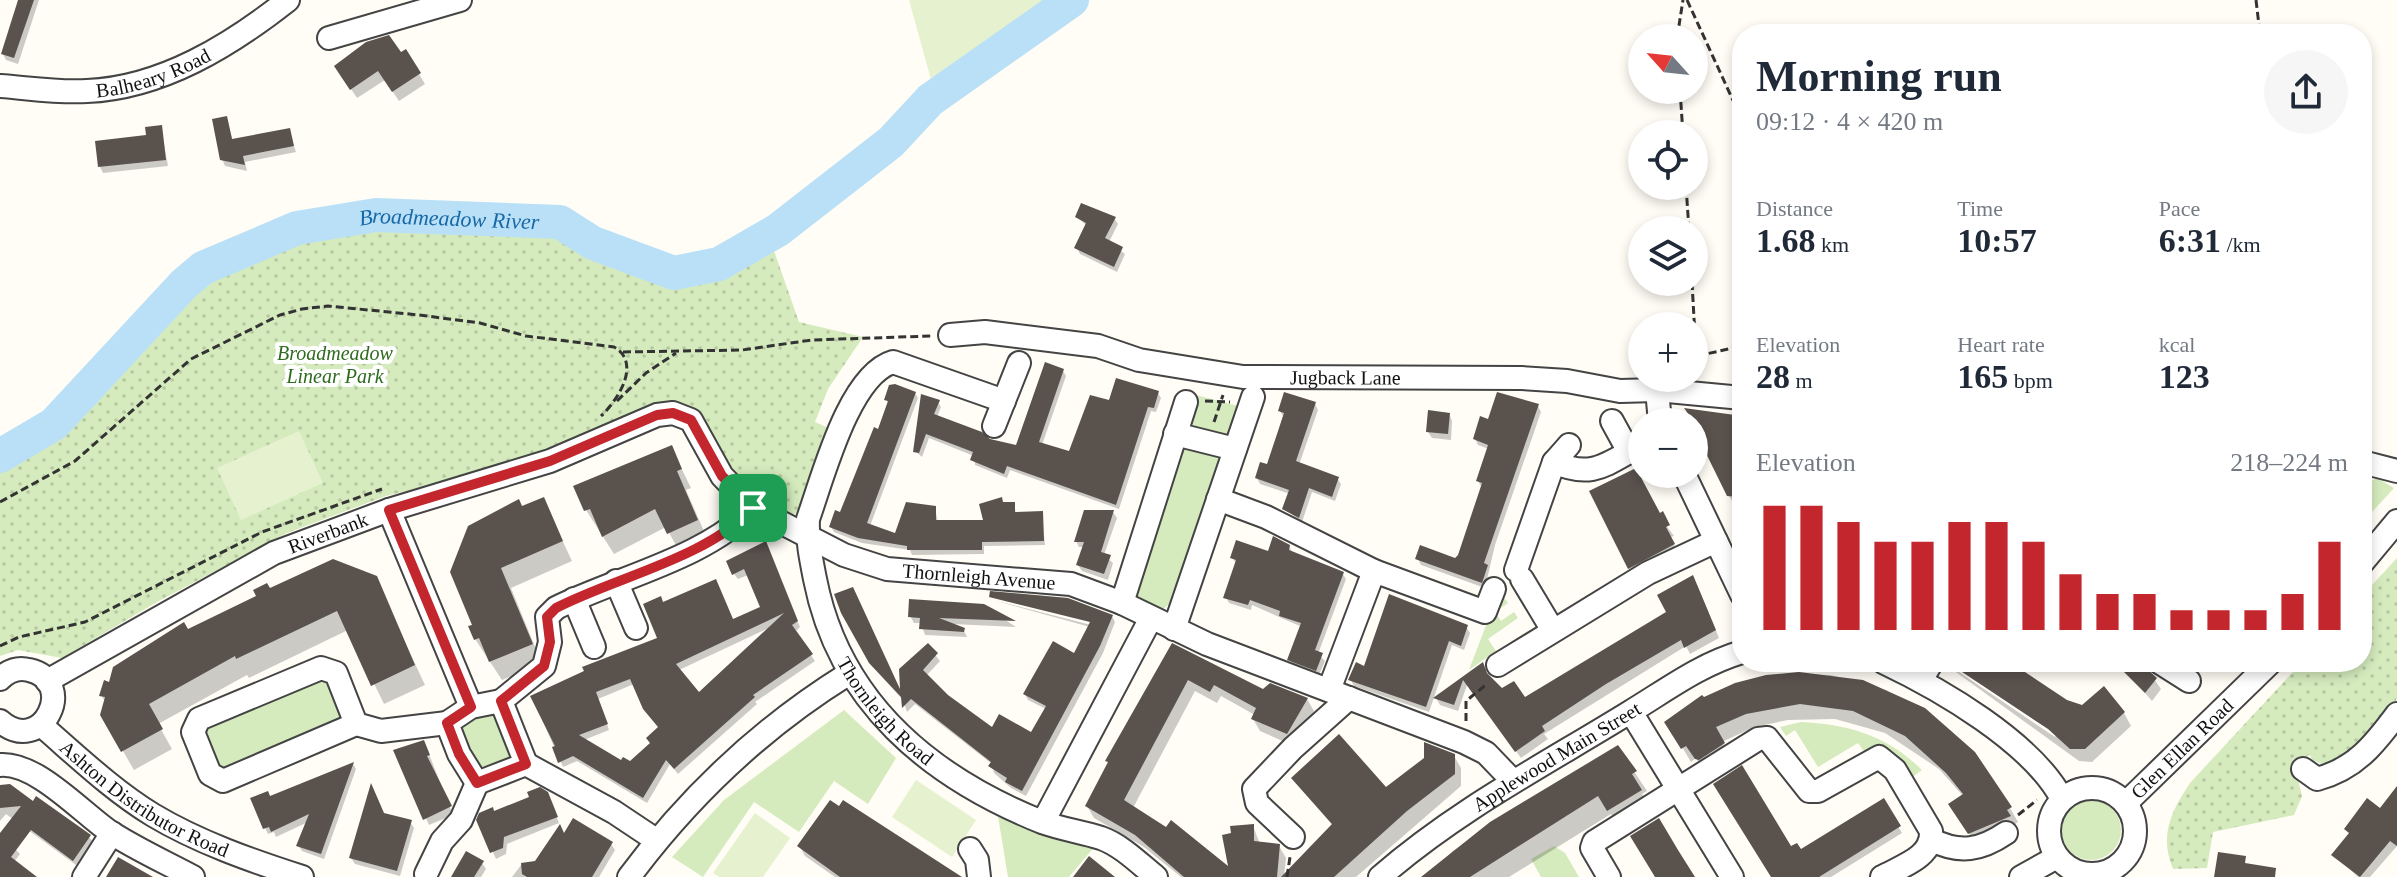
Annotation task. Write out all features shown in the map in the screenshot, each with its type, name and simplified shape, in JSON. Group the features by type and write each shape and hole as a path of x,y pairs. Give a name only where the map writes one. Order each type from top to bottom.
{"street":[{"name":"Balheary Road","path":"0,86 88,91 168,76 265,19 288,0"},
{"path":"329,38 460,0"},
{"name":"Jugback Lane","path":"950,335 985,332 1098,346 1139,360 1228,376 1333,380 1521,378 1567,381 1628,391"},
{"path":"994,426 1019,363"},
{"path":"807,538 808,519 849,410 869,376 881,365 902,364 1004,401"},
{"name":"Jugback Lane","path":"1671,392 1732,398"},
{"path":"1122,603 1186,402"},
{"path":"1174,629 1251,403"},
{"name":"Riverbank","path":"47,681 274,553 389,510 550,461 657,415 673,413 691,420 722,476 753,508 807,538"},
{"path":"1612,421 1628,439"},
{"path":"1175,434 1235,449"},
{"path":"1552,629 1519,575 1561,454 1578,472 1590,472 1628,452"},
{"path":"2372,465 2397,471"},
{"path":"1691,488 1732,574"},
{"path":"1218,499 1326,545 1374,571 1485,612 1494,589"},
{"path":"356,724 336,673 321,668 199,719 193,732 210,774 223,781 356,724 381,731 447,723 471,707 501,701 544,666 550,642 547,617 574,599 713,539 741,522 753,508"},
{"path":"389,510 471,707"},
{"path":"2372,551 2397,521"},
{"name":"Thornleigh Avenue","path":"807,538 887,569 1040,579 1071,584 1122,603 1174,629 1339,694"},
{"name":"Thornleigh Road","path":"807,538 826,626 848,674 882,717 918,751 982,794 1043,822 1104,839 1156,877"},
{"path":"1498,665 1552,629 1648,573 1716,541"},
{"path":"1293,837 1257,803 1254,789 1339,694 1374,571"},
{"path":"616,581 636,628"},
{"path":"574,599 594,647"},
{"path":"1043,822 1151,618"},
{"name":"Applewood Main Street","path":"1380,877 1425,838 1512,780 1631,712 1686,674 1732,656"},
{"path":"0,679 22,669 41,674 52,690 52,709 41,725 24,731 0,721"},
{"path":"1927,672 2058,790 2088,787 2115,794 2126,803 2136,829 2124,871 2079,873 2057,857 2048,833 2058,790"},
{"path":"2175,672 2189,681"},
{"name":"Glen Ellan Road","path":"2126,803 2261,672"},
{"path":"629,877 656,840 736,756 809,698 848,674"},
{"path":"1339,694 1464,742 1494,759 1512,780"},
{"path":"501,701 526,764 614,812 656,840"},
{"path":"1631,712 1732,877"},
{"path":"2303,769 2317,779 2340,773 2361,758 2397,714"},
{"path":"447,723 459,754 477,783"},
{"name":"Ashton Distributor Road","path":"41,725 99,776 153,815 276,873 302,877"},
{"path":"1609,877 1592,848 1594,842 1677,787 1758,739 1767,738 1809,791 1818,791 1879,757 1895,770 1931,831 1932,840 1927,850 1882,877"},
{"path":"0,765 14,764 33,773 112,833 193,877"},
{"path":"426,874 442,841 461,820 477,783 526,764"},
{"path":"84,877 112,833"},
{"path":"1932,840 1946,848 1967,850 2006,833"},
{"path":"970,849 977,860 979,877"},
{"path":"2021,877 2057,857"}],"path":[{"path":"1680,24 1685,0"},
{"path":"1685,0 1732,99"},
{"path":"2256,0 2259,24"},
{"path":"0,502 75,461 191,359 280,315 302,309 350,308 434,317 480,323 526,336 614,347 622,352 627,361 626,376 611,407"},
{"path":"622,352 742,350 812,340 950,335"},
{"path":"1708,354 1732,348"},
{"path":"590,424 646,373 677,353"},
{"path":"1207,443 1228,376"},
{"path":"1700,392 1700,396"},
{"path":"1186,402 1222,400 1251,403"},
{"path":"1464,742 1469,728 1466,701 1498,676 1498,665"},
{"path":"2006,833 2011,818 2058,790"}],"green space":[{"path":"909,0 1051,0 933,87"},
{"name":"Broadmeadow Linear Park","path":"376,215 560,222 593,243 674,273 759,255 773,248 799,322 863,337 828,389 815,422 833,430 802,509 790,517 745,490 687,407 664,402 486,472 386,496 287,533 157,602 62,658 18,650 0,656 0,456 54,424 184,284 205,269 227,256 275,237"},
{"path":"1196,395 1238,406 1227,435 1196,428 1191,422"},
{"path":"299,431 323,483 241,520 217,468"},
{"path":"1182,446 1217,455 1219,464 1173,601 1162,610 1139,600 1135,593 1183,455 1178,453"},
{"path":"2377,478 2394,488 2372,512 2372,480"},
{"path":"2397,558 2397,698 2393,706 2347,757 2327,766 2312,760 2310,755 2293,759 2302,796 2294,815 2213,832 2207,868 2173,869 2167,834 2177,804 2190,783 2293,672 2372,672 2372,585"},
{"path":"1499,591 1508,603 1495,612 1501,621 1514,612 1518,618 1488,639 1496,651 1469,670"},
{"path":"317,676 327,678 344,714 342,722 219,769 200,729"},
{"path":"844,710 896,758 868,804 834,781 799,832 754,802 703,877 672,857 724,800"},
{"path":"495,711 510,757 477,769 458,726 461,720"},
{"path":"1801,722 1866,734 1895,748 1922,770 1911,778 1893,756 1882,752 1866,754 1858,743 1818,767 1795,730 1786,736 1780,727"},
{"path":"916,780 976,820 952,857 892,817"},
{"path":"2091,800 2103,802 2112,809 2119,818 2119,842 2112,851 2103,858 2091,860 2079,858 2070,851 2063,842 2061,830 2063,818 2070,809 2079,802"},
{"path":"755,813 790,838 763,877 719,877 713,873"},
{"path":"998,816 1053,838 1095,846 1069,877 1008,877"},
{"path":"1554,846 1565,853 1579,877 1541,877 1531,859"}],"building":[{"path":"18,0 34,0 14,58 1,54"},
{"path":"389,35 401,52 406,49 421,73 392,92 378,71 350,90 334,66 366,42"},
{"path":"227,116 232,139 290,128 294,146 243,156 245,165 220,160 212,119"},
{"path":"162,125 166,160 98,167 95,141 146,135 145,127"},
{"path":"1081,203 1116,217 1105,238 1123,247 1114,267 1074,248 1086,223 1075,217"},
{"path":"1045,362 1064,369 1039,442 1069,451 1090,395 1109,400 1116,378 1159,391 1154,408 1148,407 1116,505 1007,466 1004,474 970,460 973,452 926,434 919,453 913,452 921,394 940,400 934,414 982,432 990,439 1016,445"},
{"path":"895,384 916,392 867,523 895,533 906,502 936,506 936,520 983,520 979,504 1002,497 1003,502 1015,502 1015,512 1043,511 1044,541 982,542 982,550 907,550 907,546 858,538 829,527 835,510 840,512 874,427 878,429 888,401 884,400 889,385"},
{"path":"1284,392 1316,402 1296,461 1339,477 1332,497 1309,488 1299,518 1282,509 1289,490 1255,478 1260,462 1267,464 1284,413 1278,411"},
{"path":"1497,392 1539,404 1484,563 1488,565 1482,583 1415,559 1420,545 1455,558 1458,555 1482,483 1476,481 1488,445 1473,439 1480,416 1488,419"},
{"path":"1428,410 1450,413 1448,434 1426,432"},
{"path":"1708,411 1732,415 1732,496 1727,496 1708,457"},
{"path":"672,445 682,469 677,471 698,520 667,534 655,509 602,537 590,509 584,511 573,486"},
{"path":"1628,472 1628,488 1647,488 1660,513 1663,511 1670,525 1666,527 1675,544 1628,569 1589,491"},
{"path":"544,497 563,541 501,568 533,644 489,662 479,638 474,640 468,626 472,625 450,572 468,526 519,499 522,506"},
{"path":"1084,510 1114,510 1101,552 1111,555 1104,574 1076,565 1084,542 1074,542"},
{"path":"1273,536 1290,545 1289,550 1344,572 1315,650 1323,653 1316,671 1287,660 1301,623 1279,616 1280,611 1250,600 1248,605 1223,598 1236,560 1230,558 1236,540 1268,551"},
{"path":"766,541 798,621 792,625 813,654 753,695 755,697 674,769 666,760 643,798 573,756 558,763 552,747 555,746 530,696 584,671 582,667 657,638 643,604 661,596 663,602 716,579 733,619 760,607 744,569 732,575 726,561","holes":["784,613 699,692 676,664","630,679 643,709 658,727 646,738 650,743 630,761 623,757 621,760 579,735 608,724 596,692"]},
{"path":"333,559 377,576 415,665 371,686 337,611 236,659 235,656 149,704 163,729 121,752 100,715 105,697 99,696 104,680 109,682 113,667 184,622 188,629 256,596 253,590 267,583 270,588"},
{"path":"1693,575 1716,630 1684,648 1681,640 1606,684 1542,726 1545,731 1515,752 1463,680 1454,705 1433,698 1483,662 1487,673 1502,688 1514,681 1525,697 1666,612 1657,595"},
{"path":"853,587 900,689 899,669 928,643 938,653 923,670 948,695 992,727 999,714 1031,732 1046,706 1023,694 1053,641 1074,653 1090,622 989,597 990,591 1068,598 1113,615 1100,646 1022,791 1005,782 1007,778 988,766 991,762 911,699 902,708 901,697 869,663 841,613 834,594"},
{"path":"1389,594 1468,625 1461,646 1449,641 1426,707 1348,680 1356,662 1364,666"},
{"path":"909,599 984,604 1016,621 939,618 965,628 964,632 919,629 920,618 908,617"},
{"path":"1172,643 1263,689 1270,683 1308,698 1287,734 1251,719 1256,708 1214,685 1210,692 1188,680 1124,800 1166,827 1171,820 1228,866 1222,835 1231,833 1230,826 1254,824 1254,841 1280,844 1277,877 1184,877 1135,835 1085,806 1108,762 1105,761"},
{"path":"1799,672 1863,680 1925,708 1975,752 2012,807 2007,810 2011,816 1968,834 1948,804 1963,794 1946,773 1905,736 1853,711 1800,704 1746,714 1716,727 1725,743 1699,760 1686,746 1681,749 1664,722 1702,695 1704,697 1735,683 1766,675"},
{"path":"1962,672 2025,672 2067,700 2082,705 2104,686 2125,712 2085,749 2070,749 2048,729"},
{"path":"2124,672 2150,672 2157,678 2145,693"},
{"path":"1339,734 1386,787 1424,758 1424,742 1455,754 1455,774 1407,811 1334,877 1281,877 1332,824 1291,778"},
{"path":"424,740 430,755 427,756 452,806 423,820 393,750"},
{"path":"1618,745 1637,771 1632,774 1642,790 1607,811 1598,796 1470,877 1421,877 1490,822"},
{"path":"354,762 321,854 296,846 309,814 271,832 269,827 263,829 250,798 268,791 270,796"},
{"path":"1742,765 1791,846 1797,843 1801,849 1884,798 1901,826 1819,877 1771,877 1713,784"},
{"path":"371,783 384,813 412,820 397,871 349,858"},
{"path":"10,784 33,801 36,796 91,835 73,861 31,830 11,857 37,877 0,877 0,833 21,806 0,808 0,785"},
{"path":"2397,786 2397,846 2390,841 2360,877 2331,855 2349,833 2344,829 2367,798 2380,808"},
{"path":"540,787 548,792 558,817 504,837 503,848 490,853 476,820 479,813 493,807 494,811 529,797 527,792"},
{"path":"830,800 839,806 843,800 962,877 840,877 797,846"},
{"path":"573,818 613,842 592,877 527,877 522,874 521,863 535,861 560,824 564,833"},
{"path":"1659,818 1695,877 1655,877 1630,836"},
{"path":"466,851 484,861 474,877 451,877"},
{"path":"2218,852 2246,856 2245,863 2276,868 2275,877 2214,877"},
{"path":"1089,856 1115,877 1073,877"},
{"path":"118,857 153,877 106,877"}],"waterway":[{"name":"Broadmeadow River","path":"0,456 54,424 184,284 203,268 297,228 376,215 560,222 593,243 674,273 719,264 778,230 891,142 930,100 1072,0"}],"route":[{"path":"673,413 691,420 722,476 753,508 741,522 703,545 556,608 547,617 546,629 550,642 544,666 501,701 526,764 477,783 459,754 447,723 471,707 389,510 550,461 657,415 673,413"}]}
